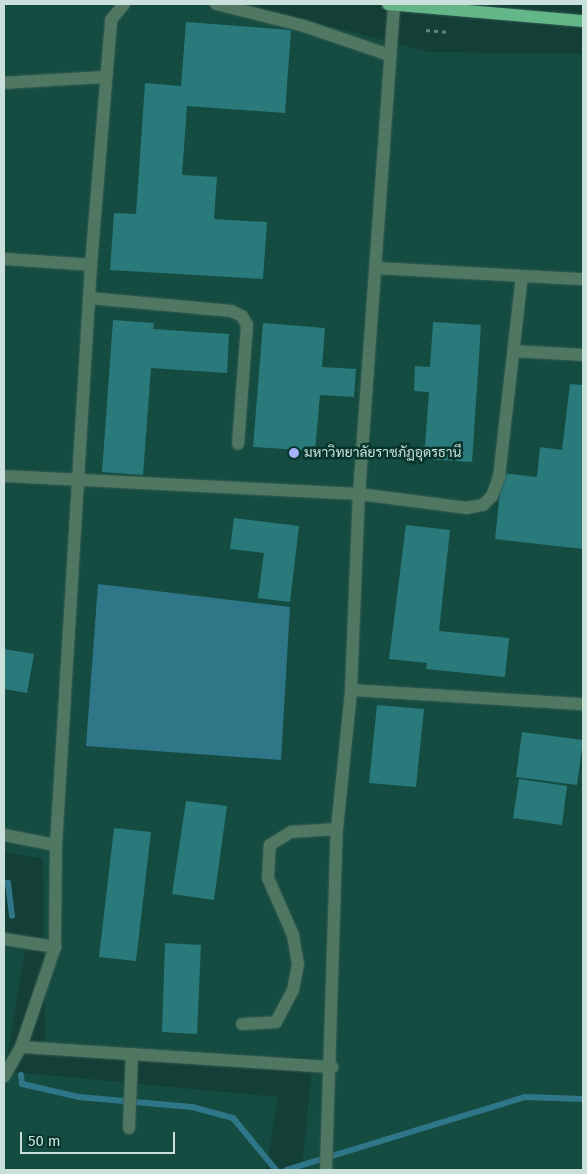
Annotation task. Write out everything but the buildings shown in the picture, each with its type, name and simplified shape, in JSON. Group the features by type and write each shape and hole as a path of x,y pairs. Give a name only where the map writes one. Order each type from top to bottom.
{"main road":[{"path":"391,4 583,21"}],"lane":[{"path":"4,1076 21,1047 55,948 56,844 76,480 89,298 111,20 124,4"},
{"path":"216,4 304,26 389,56"},
{"path":"326,1170 332,1067 337,829 351,690 359,494 377,268 391,4"},
{"path":"4,83 106,76"},
{"path":"4,258 92,265"},
{"path":"377,268 583,279"},
{"path":"4,476 359,494 467,508 483,505 492,496 499,477 522,276"},
{"path":"89,298 232,311 242,316 247,325 238,444"},
{"path":"514,351 583,355"},
{"path":"351,690 583,704"},
{"path":"242,1024 276,1022 293,990 298,964 293,936 268,878 270,845 291,832 337,829"},
{"path":"4,835 56,844"},
{"path":"4,939 55,948"},
{"path":"21,1047 332,1067"},
{"path":"129,1122 132,1054"}],"path":[{"path":"426,30 449,32"}],"shaded area":[{"name":"มหาวิทยาลัยราชภัฏอุดรธานี","path":"4,4 243,4 429,52 583,54 583,1170 302,1170 313,1057 45,1055 43,859 4,852"},
{"path":"4,933 27,936 5,1071 278,1097 266,1170 4,1170"}],"water":[{"path":"98,584 290,607 281,760 86,746"}],"waterway":[{"path":"4,883 8,883 12,916"},
{"path":"21,1075 22,1084 79,1097 192,1107 233,1118 276,1170"},
{"path":"286,1170 525,1097 583,1099"}],"place":[{"name":"มหาวิทยาลัยราชภัฏอุดรธานี","path":"294,453"}]}
